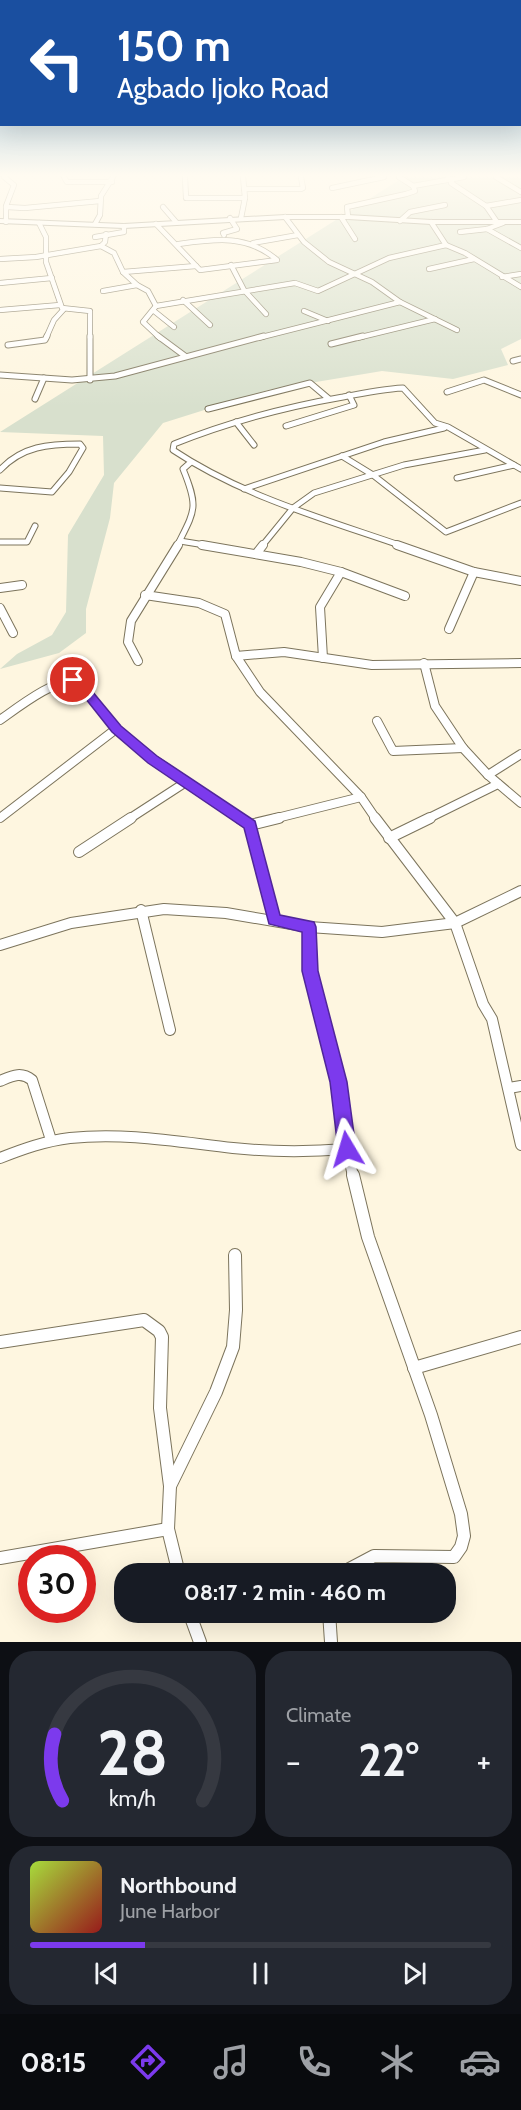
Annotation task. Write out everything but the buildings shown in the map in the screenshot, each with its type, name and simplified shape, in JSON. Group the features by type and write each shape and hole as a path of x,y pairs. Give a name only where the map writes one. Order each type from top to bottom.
{"street":[{"path":"0,259 54,254"},
{"path":"113,254 123,272 137,285 148,291 155,308 174,327"},
{"path":"186,254 200,270 277,261 269,254"},
{"path":"319,254 353,274 372,282 399,302 457,330"},
{"path":"185,356 147,328 144,322 145,317 155,308 183,300 295,283 318,291 404,254"},
{"path":"464,254 521,287"},
{"path":"8,345 45,340 62,307 46,255"},
{"path":"429,269 474,259"},
{"path":"231,265 244,290 266,314"},
{"path":"123,272 196,266"},
{"path":"502,277 521,274"},
{"path":"0,283 52,278"},
{"path":"103,291 137,285"},
{"path":"183,300 210,325"},
{"path":"0,375 90,380 122,375 185,356 399,302"},
{"path":"0,310 62,307 90,311 90,380"},
{"path":"304,311 329,321"},
{"path":"331,344 435,319"},
{"path":"513,361 521,359"},
{"path":"35,399 44,378"},
{"path":"447,392 484,380 521,395"},
{"path":"208,409 310,383 329,399"},
{"path":"521,469 484,450 448,427 435,423 404,388 329,399 204,431 174,444 175,453 244,489 474,572 521,581"},
{"path":"286,426 354,405 349,395"},
{"path":"236,422 254,445"},
{"path":"244,489 391,441 448,427"},
{"path":"0,456 11,456 35,447 80,444 83,448 69,472 52,492 0,488"},
{"path":"256,554 293,508 314,493 416,462 484,450"},
{"path":"0,470 11,456"},
{"path":"342,456 373,474 446,532 521,503"},
{"path":"138,661 130,650 131,621 180,541 195,506 194,495 183,469 191,462"},
{"path":"457,478 514,465"},
{"path":"0,542 27,542 34,526"},
{"path":"180,541 301,562 341,572 405,596"},
{"path":"323,658 320,607 341,572"},
{"path":"449,630 474,572"},
{"path":"0,588 22,585"},
{"path":"145,595 221,610 225,614 236,656 268,702 361,797 389,838 454,923 483,1004 492,1019 521,1145"},
{"path":"0,608 13,633"},
{"path":"236,656 284,652 372,665 521,663"},
{"path":"424,663 435,706 462,748 488,776 521,803"},
{"path":"0,720 21,704 70,679 78,681 116,729 186,783 250,825 274,920"},
{"path":"377,721 393,751 462,748"},
{"path":"0,818 116,729"},
{"path":"488,776 521,754"},
{"path":"79,852 186,783"},
{"path":"389,838 498,784"},
{"path":"250,825 361,797"},
{"path":"0,945 71,923 141,910 196,910 309,927 382,932 454,923 521,891"},
{"path":"141,910 170,1030"},
{"path":"309,927 310,971 339,1082 347,1149 368,1237 414,1368 461,1514 464,1536 461,1547 454,1557 374,1556 361,1563"},
{"path":"0,1081 18,1074 26,1075 32,1080 51,1140"},
{"path":"508,1088 521,1086"},
{"path":"0,1158 51,1140 113,1134 149,1136 268,1151 347,1149"},
{"path":"170,1486 216,1392 233,1347 236,1310 235,1255"},
{"path":"0,1342 144,1320 159,1331 162,1337 160,1408 170,1486 168,1529 176,1563"},
{"path":"414,1368 521,1337"},
{"path":"0,1558 168,1529"},
{"path":"193,1623 200,1642"},
{"path":"329,1623 331,1642"}],"green space":[{"path":"283,254 521,254 521,339 501,349 508,365 453,379 382,371 268,390 163,423 114,483 110,518 86,609 86,633 59,653 0,669 17,654 52,635 66,612 68,535 104,475 103,436 0,432"}],"route":[{"path":"73,680 78,681 116,729 153,759 250,825 274,920 309,927 310,971 339,1082 347,1149"}]}
